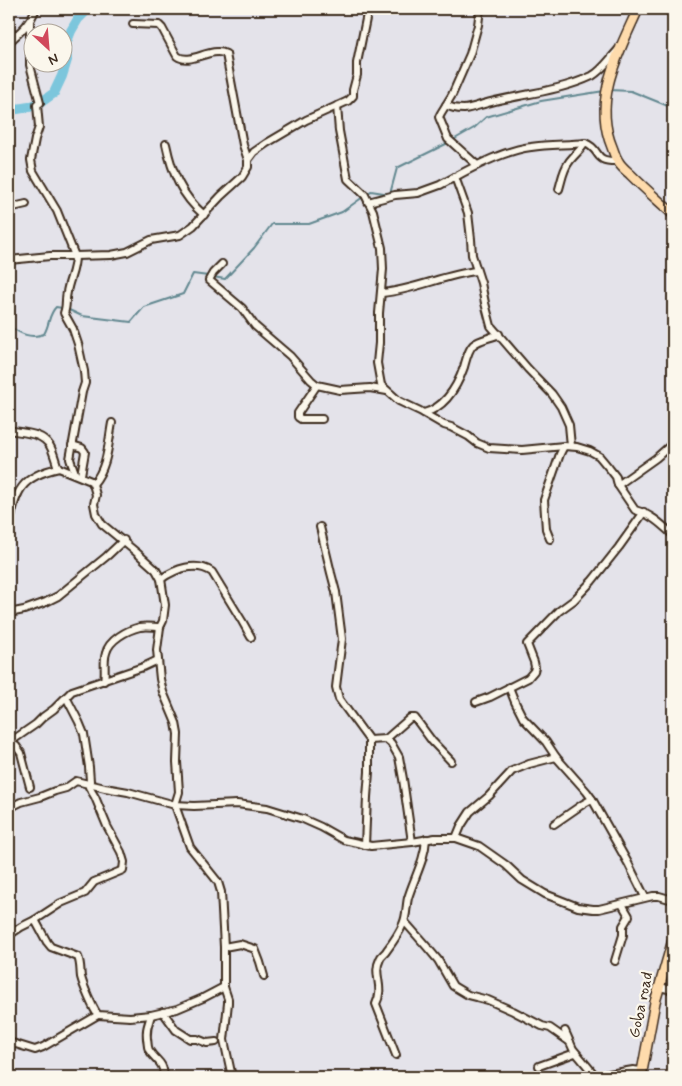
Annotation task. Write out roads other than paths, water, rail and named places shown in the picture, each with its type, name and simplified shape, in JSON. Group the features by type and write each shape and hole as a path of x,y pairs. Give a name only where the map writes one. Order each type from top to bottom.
{"main road":[{"path":"638,9 620,48 607,86 604,106 605,120 608,137 618,161 673,214"},
{"name":"Goba road","path":"642,1076 655,1002 673,940"}],"street":[{"path":"9,42 25,28 36,9"},
{"path":"248,160 254,152 267,143 306,120 348,101 353,96 357,63 368,9"},
{"path":"477,165 448,139 440,117 462,75 470,54 478,25 480,9"},
{"path":"30,21 30,65 40,103 37,105 39,127 31,160 33,171 61,220 76,256 75,266 67,291 64,313 73,329 84,371 85,383 70,462 81,476"},
{"path":"9,260 50,256 111,255 127,252 151,240 180,235 193,226 242,177 248,167 226,54 214,52 185,59 180,58 159,25 134,24"},
{"path":"446,105 451,108 464,109 561,87 592,76 620,48"},
{"path":"337,106 339,131 348,179 366,195 373,211 382,248 382,293 379,313 380,343 377,363 381,385 399,401 489,448 522,450 568,446 590,451 599,456 616,478 618,485 635,510 644,512 659,522 673,536"},
{"path":"368,202 395,195 418,193 455,178 477,165 531,146 585,143 590,145 600,158 606,161 618,161"},
{"path":"559,189 569,161 585,143"},
{"path":"166,144 174,175 191,203 204,215"},
{"path":"455,178 468,213 472,255 491,326 552,394 561,407 569,425 568,446 560,454 544,500 546,529 550,539"},
{"path":"9,208 26,204"},
{"path":"222,264 212,273 209,280 242,308 255,326 290,356 317,385 340,390 370,388 387,391"},
{"path":"382,293 403,290 458,274 476,271"},
{"path":"424,413 432,411 443,404 453,390 473,346 484,339 499,334"},
{"path":"317,385 298,413 298,417 301,419 322,419"},
{"path":"93,484 97,480 108,454 112,423"},
{"path":"9,430 27,432 41,437 51,447 59,468"},
{"path":"618,485 656,458 673,443"},
{"path":"72,445 82,448 85,452 81,476"},
{"path":"9,528 12,505 22,488 32,476 59,468 91,481 96,495 94,504 96,514 106,527 124,540 156,570 161,579 165,605 157,650 160,680 176,723 178,734 179,792 175,805 190,847 218,882 221,892 224,986 228,1003 224,1040 232,1077"},
{"path":"476,702 528,678 535,667 527,644 559,610 574,600 592,581 644,512"},
{"path":"320,527 336,592 342,639 336,693 369,740 370,772 366,797 365,845"},
{"path":"9,613 46,602 58,596 124,540"},
{"path":"161,579 182,569 195,567 208,569 217,579 250,637"},
{"path":"104,681 106,652 114,640 140,627 160,627"},
{"path":"30,787 21,753 16,746 9,742 36,724 72,691 158,660"},
{"path":"509,687 524,718 592,799 645,897"},
{"path":"9,935 61,903 85,893 94,882 123,870 124,862 121,852 89,787 89,767 84,734 66,697"},
{"path":"369,740 386,739 413,717 451,761"},
{"path":"386,739 391,743 399,757 412,842"},
{"path":"456,838 460,826 470,812 489,796 512,771 529,764 556,757"},
{"path":"9,808 21,802 66,788 76,782 128,792 175,805 237,804 268,808 303,819 344,840 371,846 436,838 456,838 479,846 506,865 527,884 545,894 578,907 593,909 622,904 645,897 659,896 673,900"},
{"path":"554,824 592,799"},
{"path":"396,1055 376,1004 381,991 377,972 380,959 405,922 408,900 421,865 426,839"},
{"path":"614,961 623,935 622,926 629,916 622,904"},
{"path":"34,920 51,947 78,957 81,978 98,1015"},
{"path":"405,922 438,960 453,986 468,995 496,1004 550,1028 570,1042"},
{"path":"224,946 240,944 255,949 264,976"},
{"path":"9,1042 35,1050 98,1015 130,1017 151,1015 182,1007 224,986"},
{"path":"659,987 673,990"},
{"path":"163,1012 176,1030 190,1039 197,1039 207,1043 216,1042"},
{"path":"151,1015 146,1032 147,1045 149,1050 162,1064 164,1077"},
{"path":"565,1031 575,1053 597,1076 634,1070 642,1076"},
{"path":"539,1066 575,1053"}],"waterway":[{"path":"9,114 11,110 40,103 54,93 67,60 66,44 71,31 78,19 88,9"},
{"path":"609,90 631,91 673,108"},
{"path":"453,140 474,128 486,117 541,101 604,91"},
{"path":"367,194 371,191 390,194 397,168 448,143"},
{"path":"213,277 225,279 254,248 272,224 309,224 342,212 363,197"},
{"path":"67,309 82,316 131,322 144,307 183,294 193,274 208,276"},
{"path":"9,326 26,335 44,334 53,310 56,307 62,308"}]}
